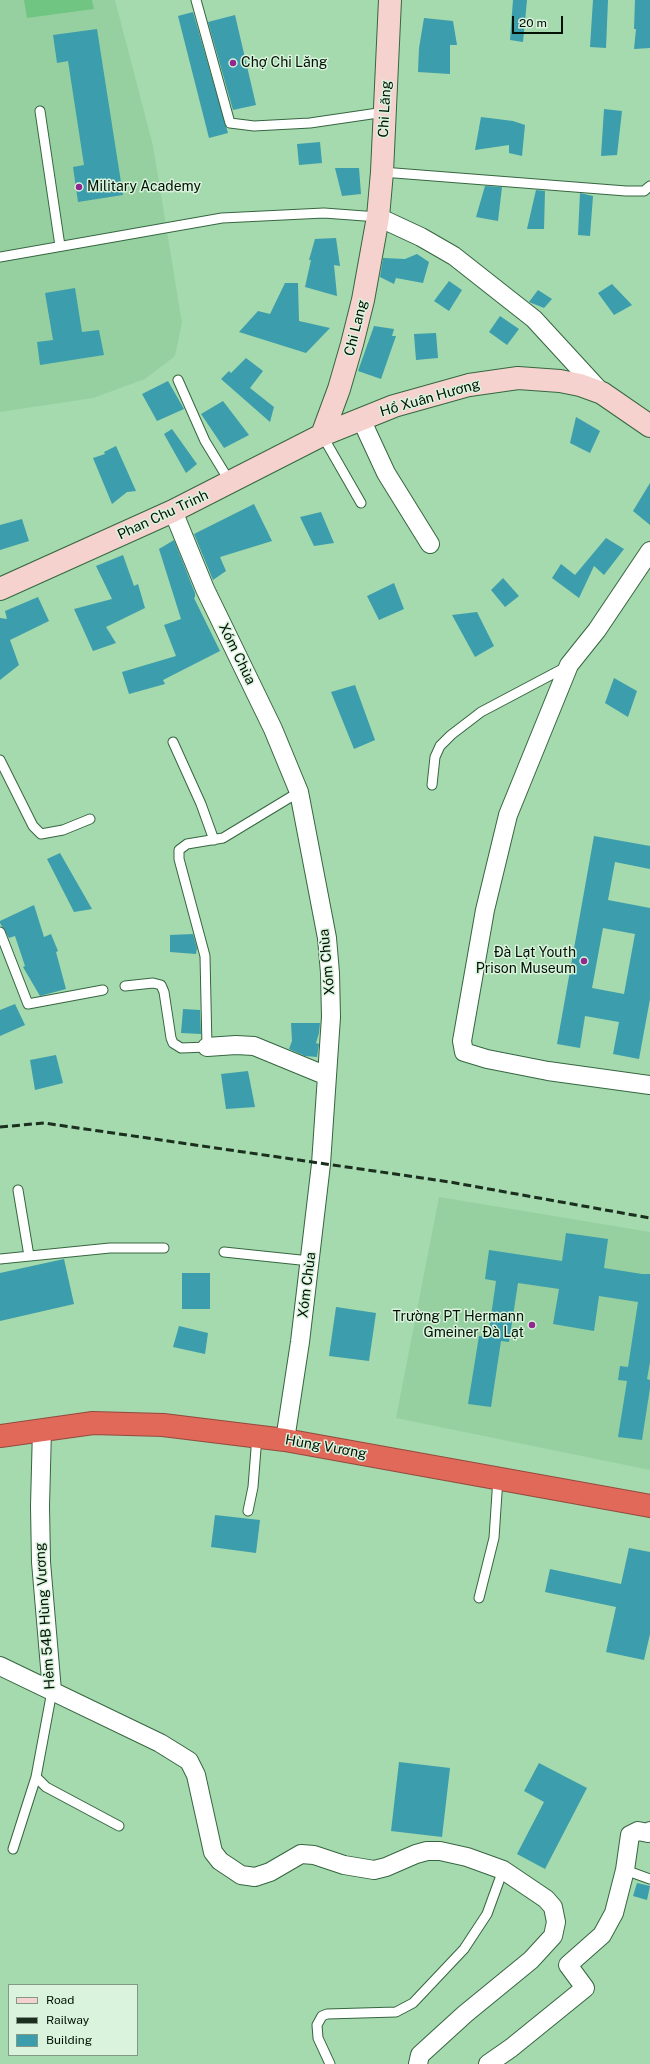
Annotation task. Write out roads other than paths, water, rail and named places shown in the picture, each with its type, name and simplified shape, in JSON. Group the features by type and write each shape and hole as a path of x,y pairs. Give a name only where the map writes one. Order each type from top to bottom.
{"highway":[{"name":"Hùng Vương","path":"0,1436 93,1423 163,1425 285,1440 650,1506"}],"main road":[{"name":"Chi Lăng","path":"378,217 382,172 390,0"},
{"name":"Chi Lang","path":"322,435 339,389 354,336 363,300 378,217"},
{"name":"Hồ Xuân Hương","path":"322,435 394,406 469,385 518,378 560,380 602,393 650,426"},
{"name":"Phan Chu Trinh","path":"0,589 173,511 322,435"}],"street":[{"path":"378,217 421,237 454,256 534,318 602,393"},
{"path":"361,419 386,473 430,544"},
{"name":"Xóm Chùa","path":"173,511 205,589 273,729 298,792 327,938 330,973 331,1017 318,1192 310,1262 285,1440"},
{"path":"650,551 597,630 569,665 508,815 485,910 462,1041 464,1052 487,1059 548,1071 650,1085"},
{"path":"207,1047 236,1045 254,1046 327,1076"},
{"name":"Hẻm 54B Hùng Vương","path":"42,1429 40,1506 41,1562 52,1691"},
{"path":"0,1666 160,1743 189,1761 196,1775 213,1852 220,1861 241,1875 255,1876 270,1872 301,1854 314,1854 344,1865 374,1870 386,1867 416,1854 427,1851 440,1851 467,1857 503,1870 537,1891 553,1907 556,1922 553,1936 531,1960 465,2014 420,2055 418,2064"},
{"path":"488,2064 511,2048 585,1988 568,1965 602,1935 614,1914 625,1870 630,1835 638,1831 648,1833 650,1831"}],"lane":[{"path":"196,0 230,123 254,126 310,124 385,112"},
{"path":"40,111 60,246"},
{"path":"382,172 626,191 644,191 650,186"},
{"path":"0,257 222,218 324,213 378,217"},
{"path":"178,380 205,441 230,482"},
{"path":"322,435 361,503"},
{"path":"432,785 435,757 440,746 451,735 481,712 569,665"},
{"path":"173,742 201,804 214,840"},
{"path":"0,760 33,826 41,834 63,830 90,819"},
{"path":"125,986 153,983 161,985 164,992 173,1043 181,1048 207,1047 205,956 179,859 179,850 187,844 214,840 239,830 298,792"},
{"path":"0,932 28,1004 103,990"},
{"path":"18,1190 29,1256"},
{"path":"0,1259 110,1248 164,1248"},
{"path":"224,1252 310,1262"},
{"path":"248,1511 253,1487 257,1436"},
{"path":"478,1598 494,1538 498,1478"},
{"name":"Hẻm 54B Hùng Vương","path":"13,1849 36,1777 52,1691"},
{"path":"36,1777 46,1787 119,1826"},
{"path":"330,2064 318,2038 317,2025 322,2016 332,2014 396,2012 413,2004 426,1992 468,1943 487,1914 503,1870"},
{"path":"625,1870 650,1879"}],"railway":[{"path":"0,1127 44,1123 450,1182 650,1218"}],"place":[{"name":"Chợ Chi Lăng","path":"233,63"},
{"name":"Military Academy","path":"79,187"},
{"name":"Đà Lạt Youth Prison Museum","path":"584,961"},
{"name":"Trường PT Hermann Gmeiner Đà Lạt","path":"532,1325"}]}
